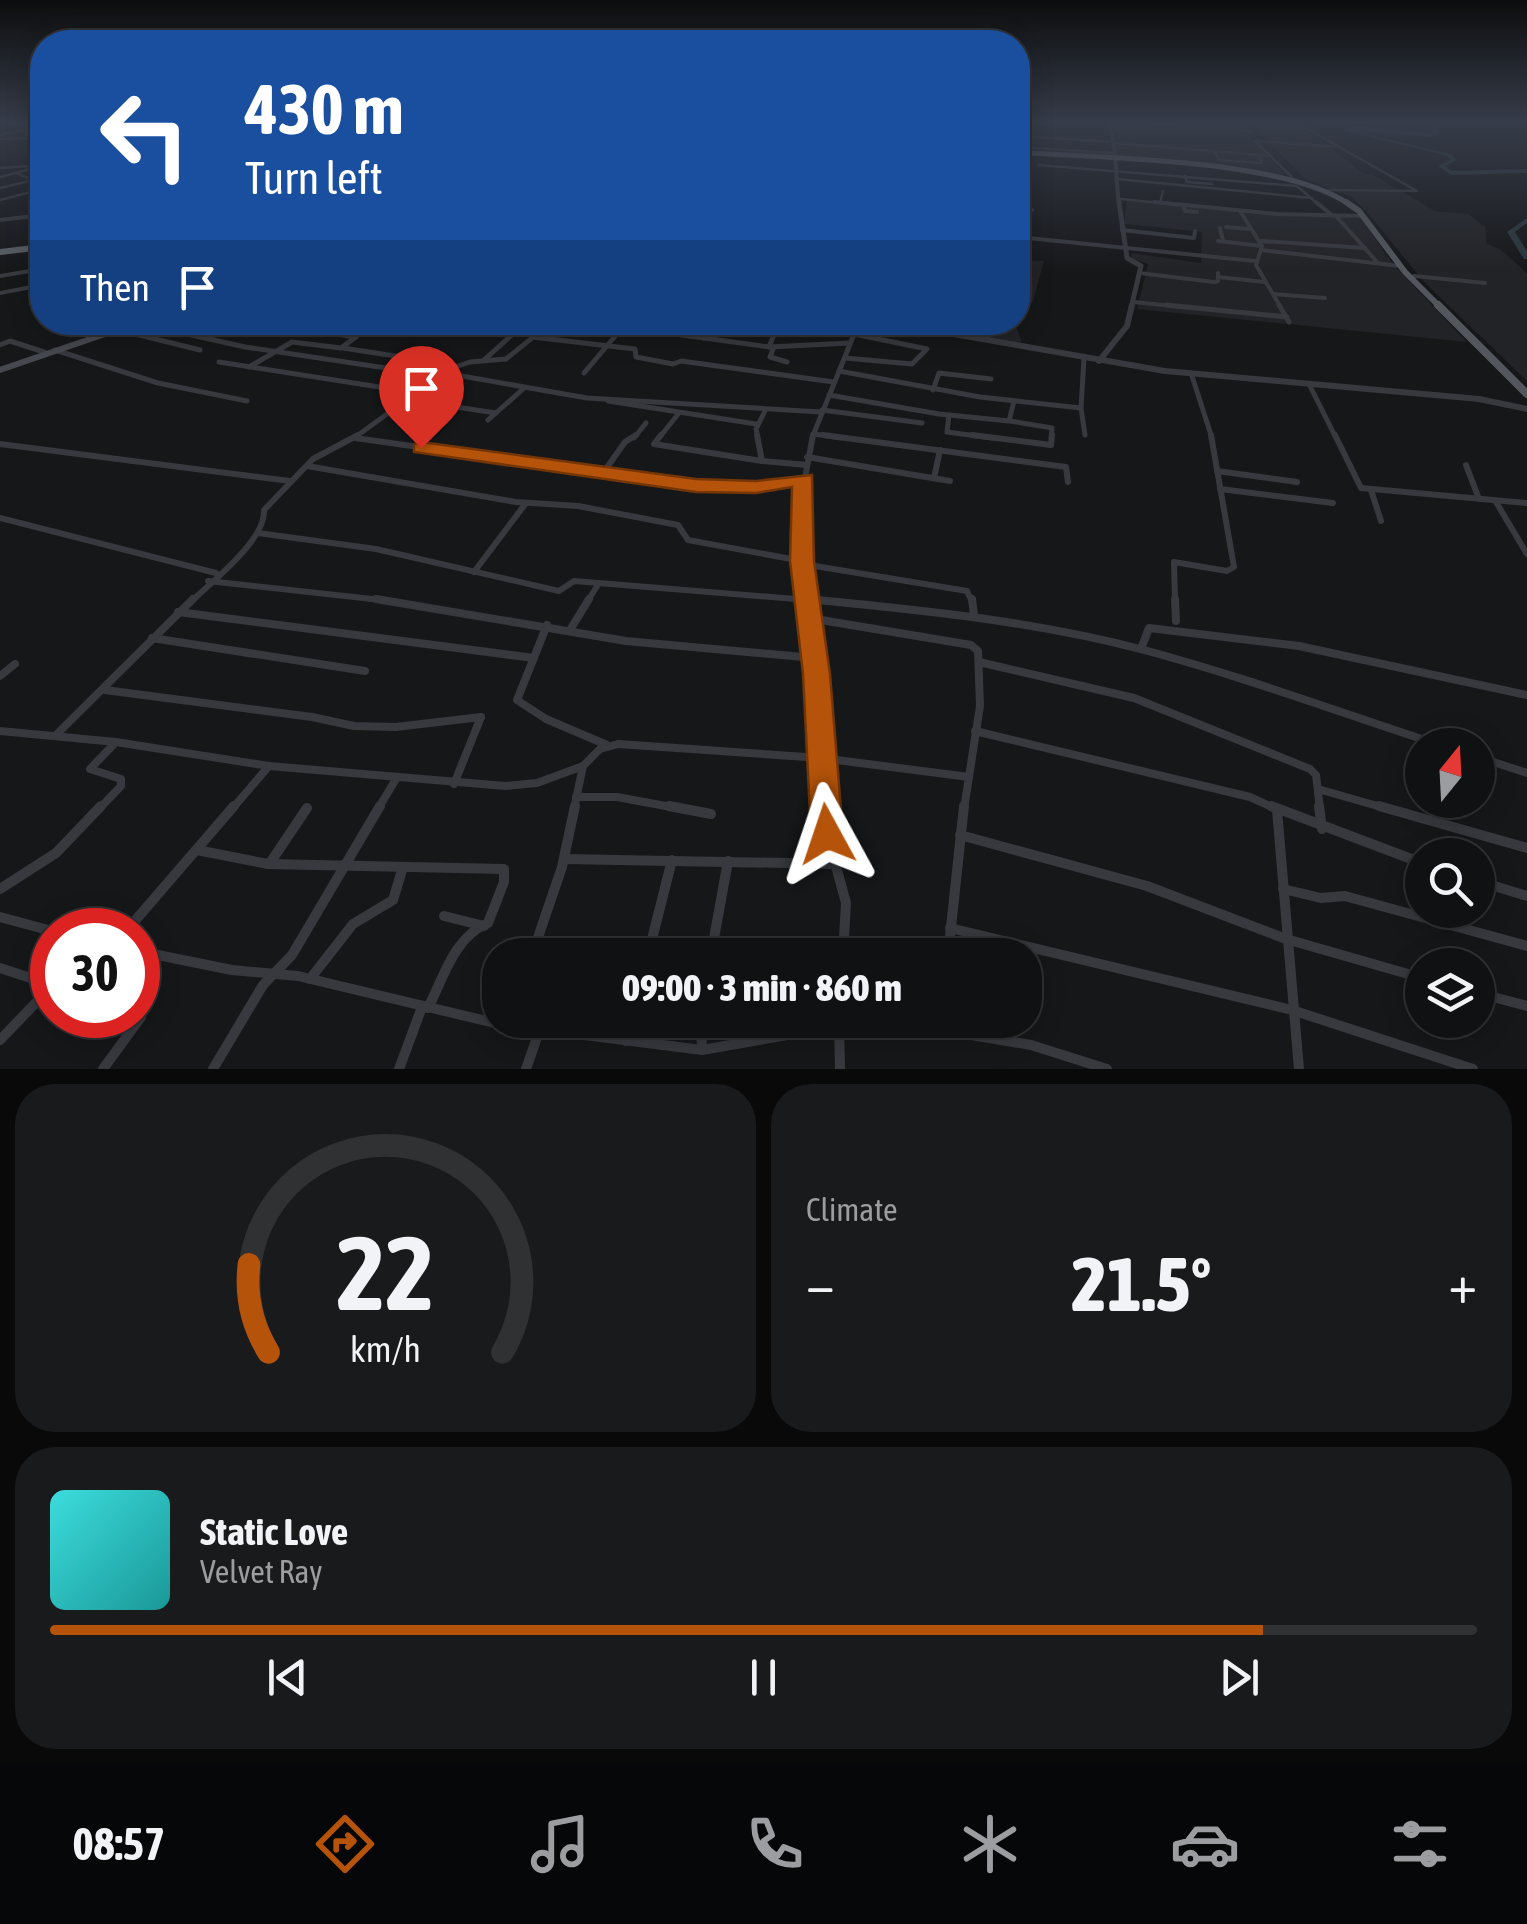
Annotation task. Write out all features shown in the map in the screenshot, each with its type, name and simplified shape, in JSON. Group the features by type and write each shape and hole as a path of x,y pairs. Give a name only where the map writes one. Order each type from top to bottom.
{"highway":[{"path":"0,253 30,249"}],"main road":[{"path":"1261,172 1330,190 1363,216 1400,266 1527,390"},
{"path":"1262,172 1330,190 1364,213 1414,276 1527,390"},
{"path":"0,368 100,335"},
{"path":"51,351 102,335"}],"street":[{"path":"0,177 18,172"},
{"path":"1099,361 1122,337 1141,265 1128,260 1123,245 1116,172"},
{"path":"1128,172 1297,186 1335,216 1378,263"},
{"path":"1287,172 1292,177"},
{"path":"1330,190 1416,192 1382,172"},
{"path":"14,173 30,179"},
{"path":"1185,176 1187,182 1212,184"},
{"path":"1117,179 1313,200 1326,216"},
{"path":"0,188 30,181"},
{"path":"1160,203 1163,192"},
{"path":"0,200 30,193"},
{"path":"1120,200 1240,211 1363,216"},
{"path":"1183,206 1185,211 1197,212"},
{"path":"1134,302 1288,320 1255,261 1261,246 1240,211"},
{"path":"0,220 30,216"},
{"path":"1252,229 1223,228 1221,241 1400,266"},
{"path":"1122,230 1154,230 1195,238 1195,232"},
{"path":"1030,238 1255,261"},
{"path":"1261,246 1365,248"},
{"path":"0,276 30,271"},
{"path":"1138,273 1214,282 1218,275 1265,282"},
{"path":"1414,276 1485,283"},
{"path":"0,292 30,287"},
{"path":"1272,294 1325,298"},
{"path":"138,335 200,350"},
{"path":"196,335 275,351 607,400 670,400 766,410 822,411 922,423"},
{"path":"342,348 356,337 343,335"},
{"path":"483,361 512,335"},
{"path":"248,367 294,342 456,365 508,358 534,335"},
{"path":"584,373 617,335"},
{"path":"634,348 644,335"},
{"path":"678,335 772,348 852,339 926,348 916,363 845,358"},
{"path":"775,335 770,357 788,362"},
{"path":"844,938 846,903 827,834 800,505 814,434 853,335"},
{"path":"956,335 1192,373 1527,406"},
{"path":"531,337 634,348 638,350 636,357 672,364 685,361 835,382"},
{"path":"0,341 247,402"},
{"path":"1084,358 1081,408 1085,435"},
{"path":"219,362 418,393"},
{"path":"891,381 900,364"},
{"path":"55,736 258,533 265,522 264,510 290,480 330,448 354,438 456,365"},
{"path":"839,372 933,390 1081,408"},
{"path":"933,390 939,373 991,379"},
{"path":"1176,621 1174,562 1233,569 1212,438 1192,373"},
{"path":"807,377 835,382"},
{"path":"1309,384 1340,442 1353,479 1361,488 1527,503"},
{"path":"488,420 524,388"},
{"path":"829,394 1052,428 1051,445 950,433 945,430 949,415"},
{"path":"408,400 496,413"},
{"path":"607,400 622,406 756,424"},
{"path":"1009,421 1014,401"},
{"path":"762,461 756,424 766,410"},
{"path":"679,412 654,444 762,461 807,461 950,481"},
{"path":"603,473 624,442 636,436 646,422"},
{"path":"814,434 1068,468 1068,482"},
{"path":"354,438 734,488 804,479"},
{"path":"0,444 290,480"},
{"path":"934,478 940,450"},
{"path":"1466,465 1479,499"},
{"path":"306,466 526,503 578,506 678,525 688,540 967,591 972,594 974,615"},
{"path":"1217,471 1297,482"},
{"path":"1220,489 1334,503"},
{"path":"1370,490 1381,521"},
{"path":"1496,500 1527,554"},
{"path":"474,572 526,503"},
{"path":"0,518 217,573"},
{"path":"258,533 376,548 558,590 574,581 974,615 1141,650 1294,693 1322,707 1405,734"},
{"path":"208,581 364,597 643,643 814,658"},
{"path":"570,630 599,584"},
{"path":"178,612 534,658"},
{"path":"809,618 971,645 978,651 980,706 949,938"},
{"path":"546,626 518,703 607,745 820,758 969,777"},
{"path":"1141,650 1149,628 1262,640 1527,695"},
{"path":"152,638 365,671"},
{"path":"980,662 1134,698 1310,768 1316,775 1322,829"},
{"path":"0,676 16,664"},
{"path":"104,690 312,717 366,729 481,716 454,784"},
{"path":"0,731 116,742 270,766 454,784 537,783 582,766 607,745"},
{"path":"974,731 1244,796 1322,829 1405,857"},
{"path":"0,889 56,853 121,786 121,779 90,769 116,742"},
{"path":"1495,763 1527,773"},
{"path":"146,908 270,766"},
{"path":"538,938 564,859 582,766"},
{"path":"213,1069 263,985 292,955 396,779"},
{"path":"1318,790 1527,848"},
{"path":"576,798 617,797 711,814"},
{"path":"270,864 307,808"},
{"path":"1277,810 1300,1069"},
{"path":"960,836 1147,886 1286,939 1405,973"},
{"path":"197,850 270,864 504,870 504,882 486,926"},
{"path":"564,859 838,864"},
{"path":"652,938 672,860"},
{"path":"714,938 728,861"},
{"path":"310,979 353,924 393,900 402,867"},
{"path":"1495,886 1527,896"},
{"path":"1282,888 1322,898 1345,896 1527,946"},
{"path":"444,916 486,926"},
{"path":"0,918 30,926"},
{"path":"399,1069 425,1008 462,940 470,930 486,926"},
{"path":"950,928 1292,1010 1472,1069"},
{"path":"160,955 232,970 277,972 461,1018 482,1020"},
{"path":"0,968 30,978"},
{"path":"1495,998 1527,1006"},
{"path":"0,1040 30,1008"},
{"path":"103,1069 125,1038"},
{"path":"526,1069 539,1038"},
{"path":"590,1038 702,1050 763,1038"},
{"path":"702,1038 702,1050"},
{"path":"839,1038 840,1069"},
{"path":"1000,1038 1107,1069"}],"shaded area":[{"path":"1298,172 1372,174 1435,211 1468,214 1485,227 1487,244 1500,249 1527,273 1527,381 1424,282 1351,197 1305,179"},
{"path":"1127,201 1282,215 1360,217 1393,264 1467,342 1137,309 1148,264 1132,259 1131,253 1201,263 1202,232 1124,224"},
{"path":"1030,260 1044,261 1030,304"},
{"path":"970,335 1019,335 1020,343"}],"waterway":[{"path":"1449,172 1493,172"},
{"path":"1527,220 1511,232 1527,257"}],"route":[{"path":"421,448 696,486 756,487 804,479 800,505 802,561 816,674 827,834"}]}
